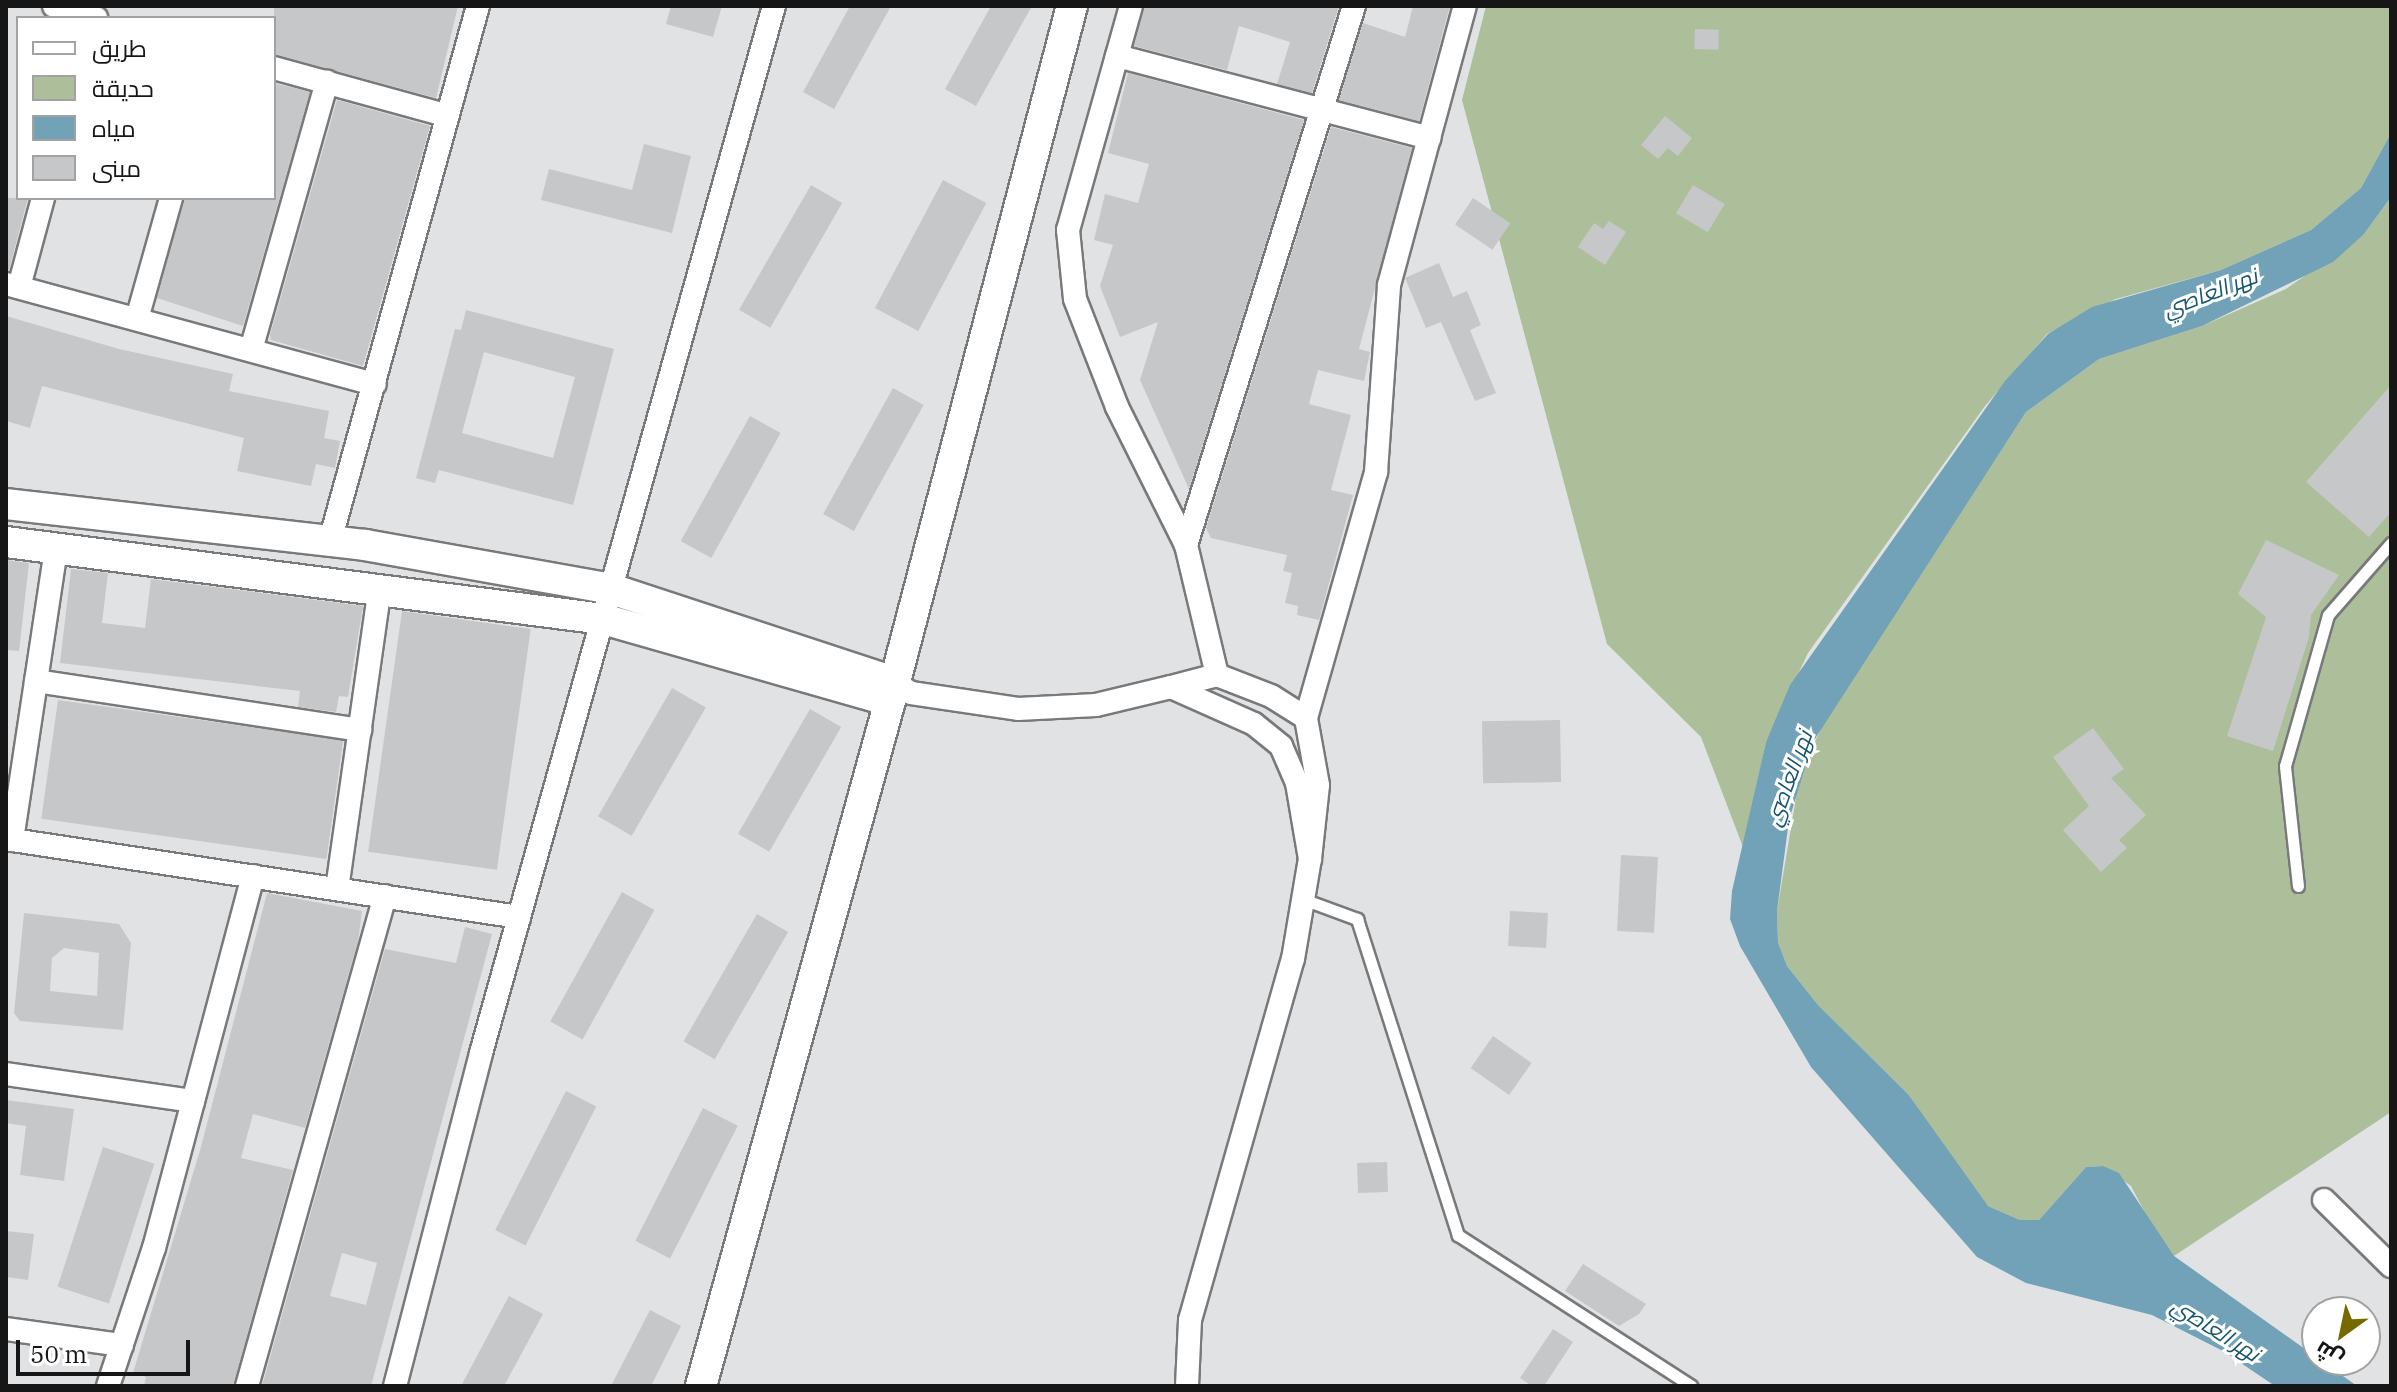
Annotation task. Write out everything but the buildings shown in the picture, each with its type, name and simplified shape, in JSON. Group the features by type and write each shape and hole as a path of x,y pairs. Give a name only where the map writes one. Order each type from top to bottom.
{"main road":[{"path":"701,1386 898,692 1072,6"},
{"path":"6,504 330,541 611,589 898,692"},
{"path":"6,542 603,619 898,692"},
{"path":"711,1352 714,1386"}],"street":[{"path":"54,6 86,16"},
{"path":"330,541 478,6"},
{"path":"395,1386 519,917 774,6"},
{"path":"1131,6 1068,230 1075,299 1117,407 1186,545 1217,675"},
{"path":"1186,545 1354,6"},
{"path":"1187,1386 1190,1320 1293,959 1310,859 1318,785 1306,718 1376,472 1389,285 1465,6"},
{"path":"1117,56 1429,138"},
{"path":"276,69 448,116"},
{"path":"251,350 327,82"},
{"path":"42,200 13,285 375,384"},
{"path":"137,319 170,200"},
{"path":"56,549 9,839 519,917"},
{"path":"337,889 380,588"},
{"path":"898,692 1018,709 1096,705 1217,675 1271,696 1306,718"},
{"path":"36,681 360,730"},
{"path":"1171,687 1254,724 1281,746 1297,783 1310,859"},
{"path":"108,1386 193,1101 253,876"},
{"path":"247,1386 385,896"},
{"path":"6,1074 193,1101"},
{"path":"2324,1200 2391,1266"},
{"path":"6,1329 122,1345"}],"lane":[{"path":"2298,886 2285,766 2328,615 2391,543"},
{"path":"1303,899 1357,919 1458,1235 1691,1386"}],"green space":[{"path":"1486,6 2391,6 2391,133 2361,188 2311,230 2221,270 2116,299 2047,334 1985,406 1808,653 1766,742 1743,847 1701,737 1607,644 1462,100"},
{"path":"2391,197 2391,1112 2174,1256 2154,1230 2131,1186 2103,1166 2086,1167 2039,1220 2020,1220 1988,1206 1973,1192 1908,1094 1818,1005 1787,966 1778,944 1777,911 1800,774 1825,720 2026,412 2099,359 2202,326 2286,289 2364,234"}],"water":[{"name":"نهر العاصي","path":"2391,133 2391,197 2364,234 2333,262 2202,326 2099,359 2026,412 1813,742 1789,820 1777,911 1778,943 1787,966 1818,1005 1908,1094 1988,1206 2020,1220 2039,1220 2086,1167 2103,1166 2119,1173 2174,1256 2301,1346 2301,1376 2343,1376 2357,1386 2275,1386 2223,1351 2152,1315 2026,1283 1977,1257 1811,1067 1740,946 1730,919 1732,891 1766,742 1790,685 2005,381 2048,334 2092,307 2221,270 2311,230 2361,188"}]}
